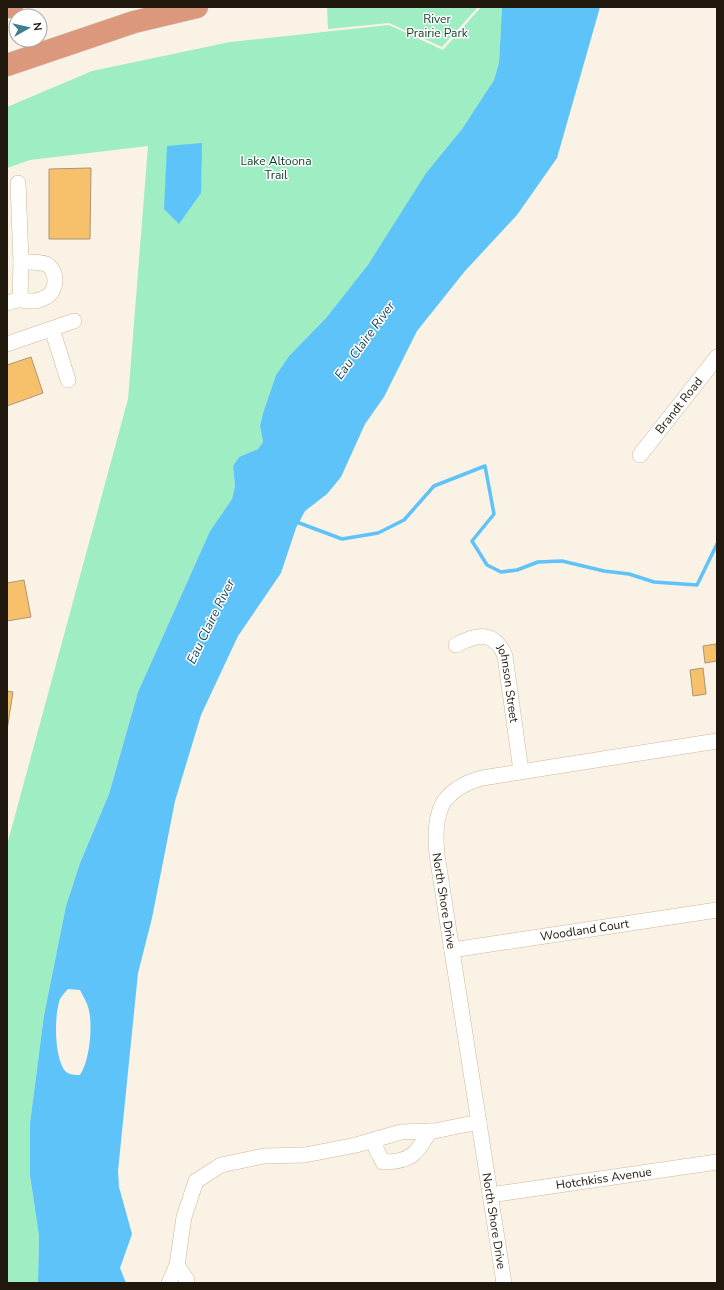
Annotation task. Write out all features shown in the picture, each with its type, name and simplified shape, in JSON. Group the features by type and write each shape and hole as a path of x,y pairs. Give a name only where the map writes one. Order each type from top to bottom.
{"highway":[{"path":"7,7 12,7"},
{"path":"7,64 134,22 197,7"}],"street":[{"path":"18,183 21,262 13,301 30,302 44,298 51,294 55,286 55,277 52,269 46,264 37,262 21,262"},
{"path":"7,344 74,321"},
{"path":"52,329 68,380"},
{"name":"Brandt Road","path":"640,455 717,357"},
{"name":"Johnson Street","path":"456,645 469,638 484,636 497,642 502,649 505,656 521,771"},
{"name":"North Shore Drive","path":"504,1283 435,839 435,827 440,808 452,791 460,786 482,778 717,741"},
{"name":"Woodland Court","path":"452,950 717,910"},
{"path":"169,1283 177,1265 184,1217 196,1181 221,1165 264,1156 305,1155 401,1132 430,1131 478,1122"},
{"path":"376,1139 376,1149 383,1162 402,1162 419,1150 430,1131"},
{"name":"Hotchkiss Avenue","path":"490,1195 717,1162"},
{"path":"177,1265 187,1280 186,1283"}],"green space":[{"name":"River Prairie Park","path":"327,7 478,7 442,47 389,23 328,29"},
{"name":"Lake Altoona Trail","path":"481,7 502,7 499,63 494,80 462,129 426,173 369,265 326,318 289,356 276,375 260,426 263,442 258,449 239,457 233,466 235,486 232,499 210,531 138,692 109,794 80,863 66,906 44,1015 30,1123 30,1176 39,1236 38,1283 7,1283 7,845 128,399 148,146 30,160 7,168 7,107 92,71 230,42 389,25 443,50"}],"water":[{"name":"Eau Claire River","path":"502,7 600,7 557,158 517,215 465,271 417,331 384,397 365,424 341,477 327,494 305,511 296,528 281,573 238,636 201,715 175,801 152,918 138,973 118,1171 119,1187 132,1234 120,1268 126,1283 38,1283 39,1236 30,1176 30,1123 44,1015 66,906 80,863 109,794 138,692 210,531 232,499 235,486 233,466 239,457 258,449 263,442 260,426 276,375 289,356 326,318 368,265 426,173 462,129 494,80 499,63","holes":["68,989 80,990 89,1011 90,1040 83,1069 80,1075 76,1075 65,1071 61,1064 57,1046 56,1025 60,999"]},
{"path":"202,143 201,193 179,224 164,209 167,146"}],"building":[{"path":"91,168 90,239 49,239 49,169"},
{"path":"31,357 43,393 7,406 7,365"},
{"path":"24,580 31,617 7,621 7,583"},
{"path":"716,644 717,661 705,663 703,646"},
{"path":"703,668 706,694 693,696 690,670"},
{"path":"7,691 13,692 7,730"}],"waterway":[{"path":"294,521 342,539 378,533 404,520 434,486 485,466 494,514 472,541 487,565 501,572 517,570 538,562 562,561 604,571 629,574 654,582 697,585 717,544"}]}
